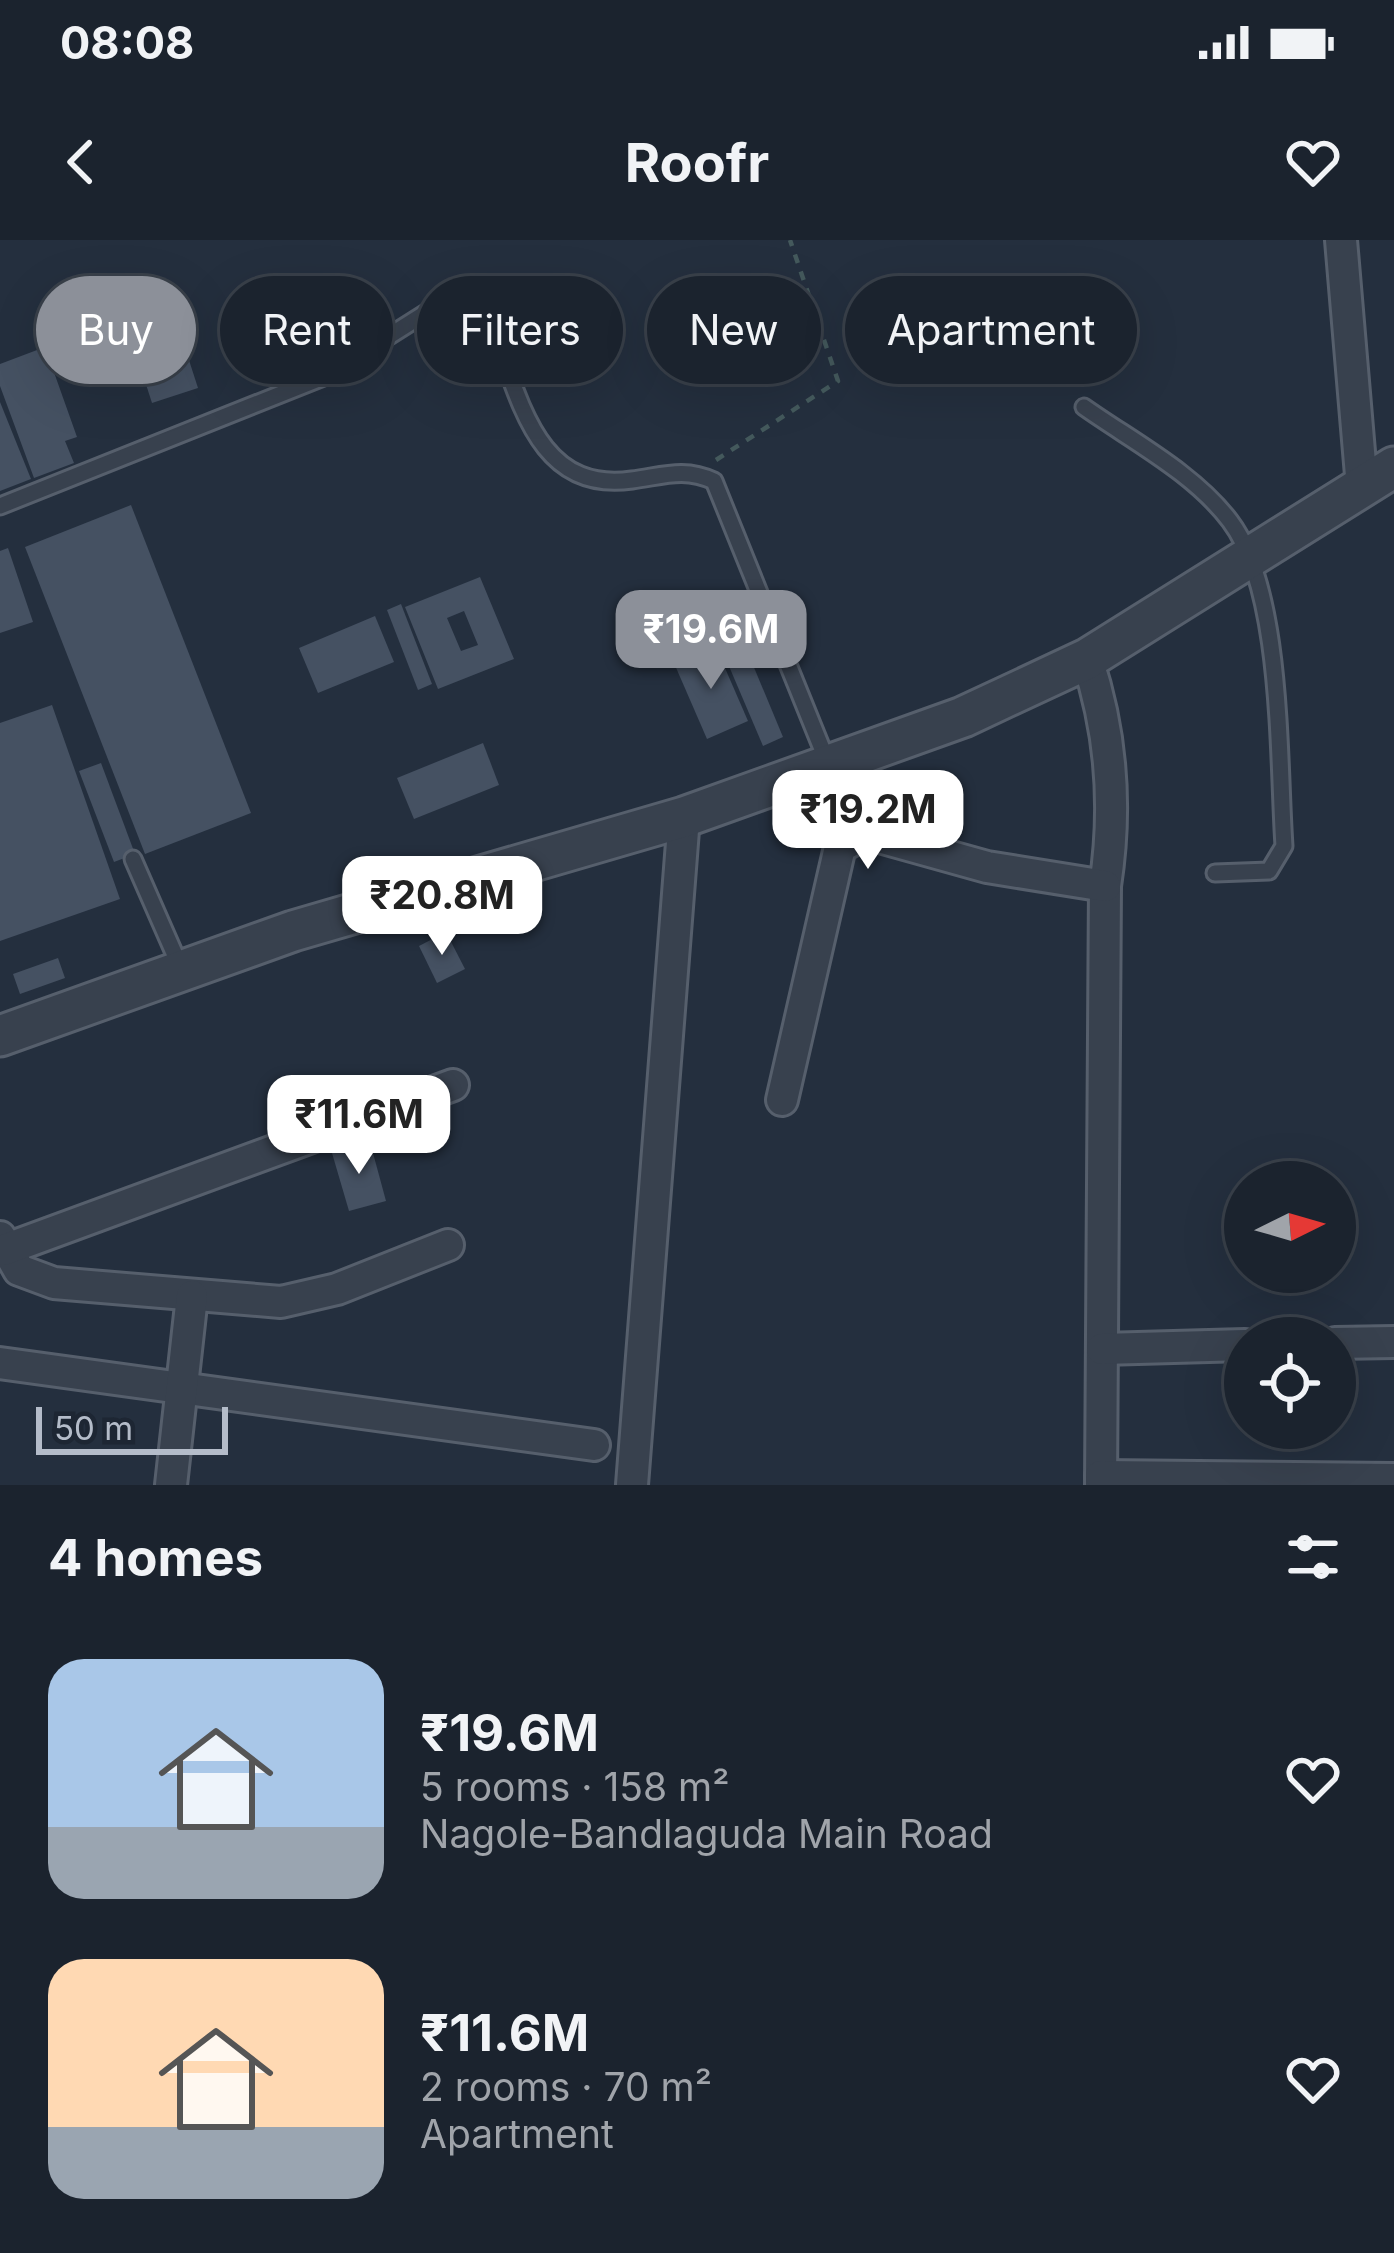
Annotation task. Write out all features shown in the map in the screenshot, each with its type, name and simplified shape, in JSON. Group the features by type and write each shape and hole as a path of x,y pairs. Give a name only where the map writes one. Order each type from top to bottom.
{"street":[{"path":"0,1036 293,931 684,818 830,768 962,717 1087,659 1378,477 1341,240"},
{"path":"1087,659 1105,712 1113,804 1105,886 1101,1480 1394,1479"},
{"path":"632,1485 684,818"},
{"path":"782,1100 839,847 865,832 987,867 1105,886"},
{"path":"448,1245 281,1302 31,1277 2,1244 453,1085"},
{"path":"171,1485 192,1296"},
{"path":"1356,1343 1394,1342"},
{"path":"1102,1348 1224,1345"},
{"path":"0,1363 594,1445"}],"lane":[{"path":"0,506 326,376 443,302 459,298 476,303 488,316 535,431 555,464 591,484 696,472 713,482 830,768"},
{"path":"1084,407 1190,482 1231,522 1268,622 1285,846 1269,871 1215,873"},
{"path":"133,859 182,971"}],"path":[{"path":"696,472 838,381 790,240"}],"building":[{"path":"36,350 36,384 58,384 77,437 65,441 74,463 34,478 0,386 0,364"},
{"path":"196,382 198,388 152,403 146,384"},
{"path":"0,402 31,479 0,491"},
{"path":"131,505 251,813 145,854 25,547"},
{"path":"8,548 33,622 0,633 0,551"},
{"path":"480,577 514,659 438,689 405,607","holes":["464,611 478,645 461,651 447,618"]},
{"path":"401,604 432,684 418,690 387,610"},
{"path":"375,616 394,662 318,693 299,648"},
{"path":"738,629 783,737 763,746 717,638"},
{"path":"715,645 748,721 707,739 674,663"},
{"path":"52,705 120,899 0,941 0,723"},
{"path":"483,743 499,785 414,819 397,778"},
{"path":"101,763 135,854 114,862 79,771"},
{"path":"446,932 465,969 437,983 419,946"},
{"path":"58,958 65,978 20,994 13,974"},
{"path":"370,1142 386,1201 349,1211 332,1153"}]}
